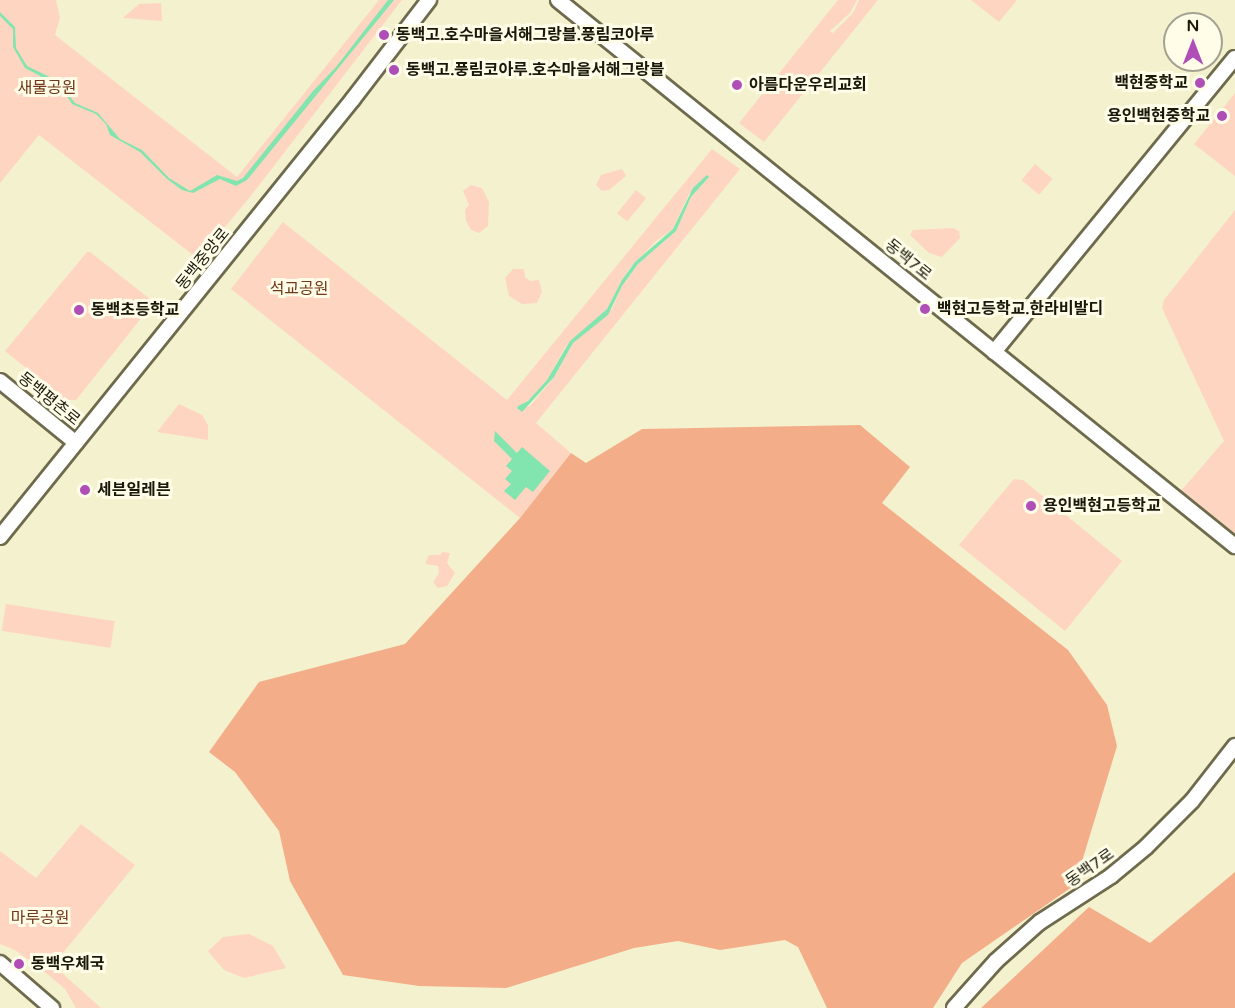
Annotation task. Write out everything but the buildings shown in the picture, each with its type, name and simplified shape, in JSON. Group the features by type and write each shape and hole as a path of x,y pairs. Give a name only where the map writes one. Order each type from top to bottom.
{"street":[{"name":"동백중앙로","path":"0,537 429,0"},
{"name":"동백7로","path":"558,0 1235,546"},
{"path":"994,352 1235,58"},
{"name":"동백평촌로","path":"0,381 76,443"},
{"name":"동백7로","path":"954,1008 996,961 1040,922 1112,876 1146,847 1192,801 1235,746"},
{"path":"0,963 52,1008"}],"green space":[{"name":"새물공원","path":"0,0 56,0 60,18 55,35 237,177 379,0 402,0 250,197 198,259 39,135 0,183"},
{"path":"838,0 857,0 850,13 830,31 833,33 853,13 859,0 878,0 764,142 739,123"},
{"path":"971,0 1017,0 999,22"},
{"path":"161,3 162,21 123,18 139,4"},
{"name":"용인백현중학교","path":"1235,93 1235,176 1194,144"},
{"name":"석교공원","path":"712,149 740,169 536,423 571,453 520,518 231,289 283,222 507,400","holes":["709,177 691,197 676,231 638,264 622,286 612,309 573,343 554,377 531,405 517,408 534,396 547,380 566,346 607,309 628,270 656,241 673,229 689,194"]},
{"path":"1035,164 1053,179 1039,195 1022,180"},
{"path":"622,169 626,176 609,190 602,191 596,185 601,175"},
{"path":"471,185 482,188 489,202 488,226 479,233 471,230 466,221 465,210 469,205 463,191"},
{"path":"636,190 646,198 627,221 617,213"},
{"path":"1235,210 1235,533 1181,491 1224,441 1162,308 1164,300"},
{"path":"953,228 959,231 960,238 942,257 929,253 910,235 913,230"},
{"path":"87,252 154,302 76,400 65,400 5,351"},
{"path":"513,269 524,269 525,277 530,281 539,280 542,292 537,303 522,304 509,296 505,278"},
{"path":"179,404 202,415 208,425 208,440 157,432"},
{"path":"1014,479 1023,480 1122,561 1065,631 959,545"},
{"path":"442,552 450,553 447,563 455,573 447,586 438,588 433,582 439,573 438,566 426,564 426,561 429,555 440,555"},
{"path":"6,604 115,621 110,648 2,631"},
{"name":"마루공원","path":"81,824 135,865 53,965 101,1008 76,1008 65,989 46,973 15,950 0,944 0,851 36,878"},
{"path":"249,934 273,946 286,968 244,978 224,970 208,951 223,937"}],"shaded area":[{"path":"388,0 394,0 247,180 236,186 220,179 193,193 182,190 167,179 140,152 110,135 106,124 96,114 72,104 61,87 25,68 13,47 13,29 0,16 0,12 15,27 16,48 27,66 58,81 75,103 98,113 120,139 142,150 169,178 190,191 217,175 237,181 243,178 313,91 336,67"},
{"path":"707,175 709,177 691,197 676,231 638,264 622,286 608,315 573,343 554,377 522,412 517,408 518,406 528,401 547,380 570,341 607,309 622,280 635,262 673,229 693,188"},
{"path":"860,425 910,467 882,503 1068,650 1107,705 1117,746 1080,868 1085,878 962,963 933,1008 827,1008 798,947 785,940 720,950 678,941 634,948 506,988 419,986 343,975 290,881 279,831 235,772 209,752 259,682 405,644 520,518 571,453 586,463 642,429"},
{"path":"495,431 517,453 522,447 550,471 533,492 526,487 515,500 504,491 511,484 505,479 512,471 506,466 512,459 494,441"},
{"path":"1235,872 1235,1008 981,1008 1089,907 1150,943"}],"place":[{"name":"동백고.호수마을서해그랑블.풍림코아루","path":"384,35"},
{"name":"동백고.풍림코아루.호수마을서해그랑블","path":"394,70"},
{"name":"백현중학교","path":"1200,83"},
{"name":"아름다운우리교회","path":"737,85"},
{"name":"용인백현중학교","path":"1222,116"},
{"name":"백현고등학교.한라비발디","path":"925,309"},
{"name":"동백초등학교","path":"79,310"},
{"name":"세븐일레븐","path":"85,490"},
{"name":"용인백현고등학교","path":"1031,506"},
{"name":"동백우체국","path":"19,964"}]}
